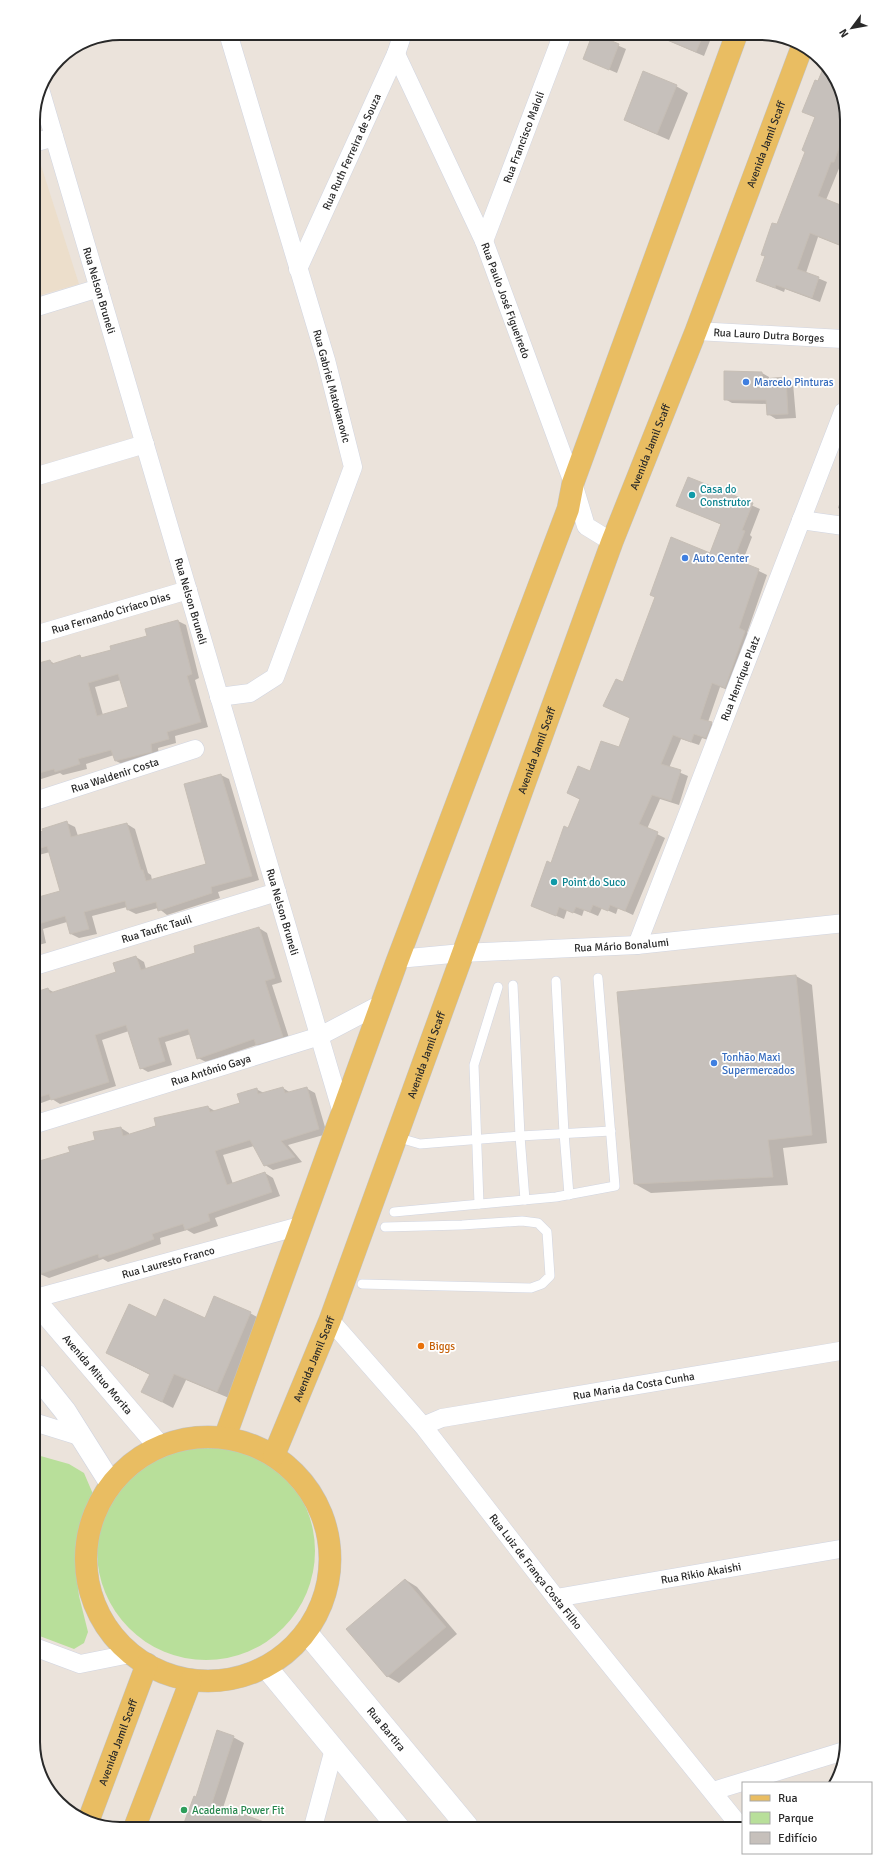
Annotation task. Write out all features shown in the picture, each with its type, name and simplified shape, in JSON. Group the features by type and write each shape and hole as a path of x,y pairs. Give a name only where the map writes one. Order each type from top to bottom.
{"main road":[{"path":"225,1437 381,1004 568,509 573,483 734,40"},
{"name":"Avenida Jamil Scaff","path":"274,1456 330,1320 612,542 696,331 800,51"},
{"path":"191,1437 225,1437 251,1444 274,1456 304,1482 323,1518 330,1557 325,1596 306,1632 288,1652 266,1667 230,1679 191,1680 168,1674 138,1659 115,1638 94,1602 86,1561 92,1520 111,1484 132,1462 159,1446 191,1437"},
{"name":"Avenida Jamil Scaff","path":"90,1816 138,1659"},
{"path":"137,1822 191,1680"}],"street":[{"name":"Rua Gabriel Matokanovic","path":"219,697 250,692 275,677 353,467 326,360 230,40"},
{"name":"Rua Ruth Ferreira de Souza","path":"298,269 396,54 401,40"},
{"name":"Rua Francisco Maioli","path":"484,241 560,40"},
{"name":"Rua Paulo José Figueiredo","path":"396,54 484,241 573,483 586,526 612,542"},
{"name":"Rua Nelson Bruneli","path":"43,99 342,1113"},
{"path":"40,141 54,137"},
{"path":"40,306 99,288"},
{"name":"Rua Lauro Dutra Borges","path":"696,331 840,339"},
{"name":"Rua Henrique Platz","path":"637,945 840,420"},
{"path":"40,475 145,444"},
{"path":"801,520 840,525"},
{"name":"Rua Fernando Ciríaco Dias","path":"40,634 188,590"},
{"name":"Rua Waldenir Costa","path":"40,799 195,749"},
{"name":"Rua Taufic Tauil","path":"40,965 277,892"},
{"name":"Rua Mário Bonalumi","path":"398,959 462,953 637,945 840,924"},
{"name":"Rua Antônio Gaya","path":"40,1123 320,1036 381,1004"},
{"name":"Rua Lauresto Franco","path":"40,1297 300,1226"},
{"name":"Avenida Mituo Morita","path":"40,1307 159,1446"},
{"name":"Rua Luiz de França Costa Filho","path":"330,1320 423,1426 556,1598 737,1822"},
{"name":"Rua Maria da Costa Cunha","path":"423,1426 442,1418 840,1351"},
{"path":"40,1380 65,1411 111,1484"},
{"path":"40,1424 82,1437"},
{"name":"Rua Rikio Akaishi","path":"556,1598 840,1549"},
{"name":"Rua Bartira","path":"306,1632 463,1822"},
{"path":"40,1649 80,1664 138,1659"},
{"path":"266,1667 394,1822"},
{"path":"315,1822 334,1749"},
{"path":"742,1782 839,1753"},
{"path":"713,1791 742,1782"}],"lane":[{"path":"394,1212 569,1195 615,1186 598,978"},
{"path":"556,981 564,1133 569,1195"},
{"path":"513,985 520,1136 525,1200"},
{"path":"479,1204 475,1141 474,1065 498,987"},
{"path":"396,1137 420,1144 564,1133 611,1132"},
{"path":"362,1284 530,1288 542,1284 550,1276 547,1232 538,1223 522,1221 462,1225 385,1227"}],"shaded area":[{"path":"40,162 79,284 40,295"}],"green space":[{"path":"206,1442 227,1444 248,1450 275,1467 283,1474 290,1482 307,1509 313,1530 315,1551 313,1572 307,1593 290,1620 283,1628 275,1635 248,1652 227,1658 206,1660 185,1658 164,1652 137,1635 129,1628 122,1620 105,1593 99,1572 97,1551 99,1530 105,1509 122,1482 129,1474 137,1467 164,1450 185,1444"},
{"path":"40,1456 69,1464 84,1473 93,1494 83,1521 75,1559 79,1596 88,1632 84,1643 74,1649 40,1636"}],"building":[{"path":"590,40 610,40 619,44 609,70 583,59"},
{"path":"668,40 701,40 696,52"},
{"path":"822,70 836,94 840,115 840,145 834,162 831,162 818,196 840,205 840,245 810,233 797,269 819,277 812,298 776,285 775,288 756,281 765,256 761,255 772,223 777,224 805,152 802,150 815,117 802,112 815,80 818,81"},
{"path":"643,71 677,85 657,134 624,120"},
{"path":"724,371 762,372 762,379 786,377 788,414 767,415 766,400 724,400"},
{"path":"688,477 753,503 742,530 745,531 734,559 759,569 739,628 745,631 725,688 712,683 700,719 712,722 706,738 694,734 691,742 673,735 661,764 681,770 671,801 652,795 639,824 658,832 625,911 610,905 608,911 593,905 590,912 576,907 573,913 559,907 556,916 531,906 547,861 551,863 564,826 568,828 580,799 567,793 578,766 590,771 601,741 619,747 630,718 603,706 616,679 623,682 655,597 650,595 671,537 710,553 721,524 676,506"},
{"path":"178,620 192,674 187,676 201,722 167,732 169,739 151,744 152,752 115,761 111,750 78,759 80,764 55,772 54,769 40,773 40,663 50,660 52,664 80,655 81,658 111,650 110,646 147,636 145,629","holes":["118,674 128,707 97,716 88,683"]},
{"path":"221,774 252,876 211,887 212,893 158,911 156,902 127,910 125,901 84,912 89,929 70,934 65,916 40,924 40,897 60,891 47,846 40,848 40,832 43,831 42,829 67,821 71,837 127,823 141,870 143,870 146,881 206,864 184,784"},
{"path":"259,927 275,978 265,981 283,1037 256,1045 254,1039 197,1059 188,1029 158,1038 165,1061 140,1069 126,1025 95,1035 109,1082 51,1100 49,1094 40,1097 40,991 48,988 50,993 116,972 113,963 136,956 141,970 195,953 194,946"},
{"name":"Tonhão Maxi Supermercados","path":"796,975 812,1135 768,1140 773,1177 634,1184 617,992"},
{"path":"283,1087 285,1093 307,1087 319,1129 281,1141 295,1157 264,1166 250,1140 215,1151 227,1185 265,1172 272,1192 208,1214 210,1221 185,1230 183,1224 152,1234 154,1239 128,1249 99,1258 98,1254 40,1274 40,1161 70,1152 68,1147 95,1140 93,1132 121,1127 123,1136 156,1126 154,1118 208,1106 210,1112 240,1103 237,1094 257,1088 258,1094"},
{"path":"214,1296 251,1312 217,1392 174,1374 162,1402 141,1392 150,1374 106,1353 129,1304 156,1317 164,1299 205,1318"},
{"path":"405,1579 446,1627 387,1677 346,1629"},
{"path":"217,1730 234,1736 212,1803 264,1822 184,1822 194,1796 196,1797"}],"place":[{"name":"Marcelo Pinturas","path":"746,382"},
{"name":"Casa do Construtor","path":"692,495"},
{"name":"Auto Center","path":"685,558"},
{"name":"Point do Suco","path":"554,882"},
{"name":"Tonhão Maxi Supermercados","path":"714,1063"},
{"name":"Biggs","path":"421,1346"},
{"name":"Academia Power Fit","path":"184,1810"}]}
